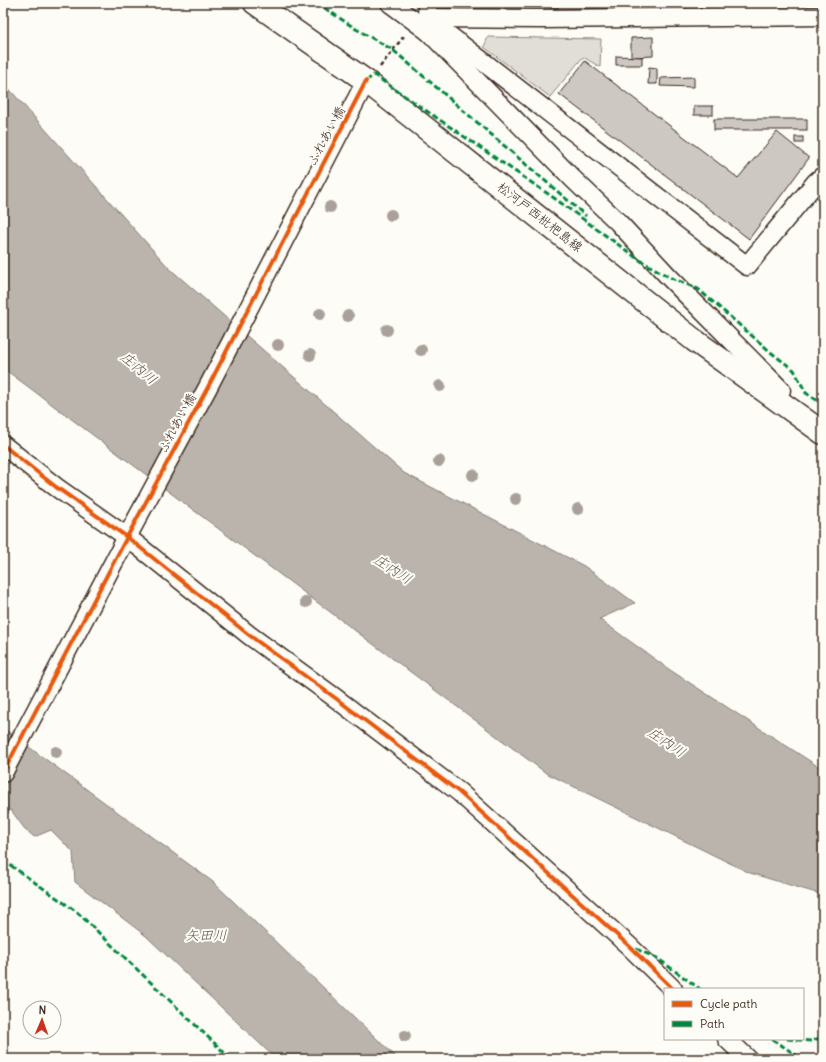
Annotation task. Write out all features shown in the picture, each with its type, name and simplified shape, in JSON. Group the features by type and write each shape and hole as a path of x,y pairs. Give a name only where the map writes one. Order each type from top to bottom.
{"main road":[{"name":"松河戸西枇杷島線","path":"255,3 372,75 694,340 823,433"}],"street":[{"path":"390,3 427,17 747,266 816,182 823,176"},
{"path":"427,17 542,11 823,16"},
{"path":"427,17 573,179 618,222 669,277 781,390 775,399"},
{"name":"ふれあい橋","path":"3,773 372,75"},
{"path":"3,445 56,487 127,537 249,635 334,697 459,792 628,945 672,988"},
{"path":"728,1040 748,1059"}],"path":[{"path":"372,75 393,50"}],"shaded area":[{"path":"488,37 601,39 600,67 583,57 550,97 484,47"}],"water":[{"name":"庄内川","path":"3,82 169,268 404,473 584,566 635,603 599,619 670,670 819,767 823,768 823,895 750,873 546,773 3,368"},
{"name":"矢田川","path":"3,728 213,882 398,1059 276,1059 146,936 75,882 73,852 51,830 34,837 24,828 11,810 3,817"}],"building":[{"path":"551,3 558,3 558,8 551,8"},
{"path":"702,3 731,3 731,8 702,7"},
{"path":"615,4 624,4 624,9 615,9"},
{"path":"626,5 660,5 660,11 626,11"},
{"path":"653,37 653,56 631,57 631,38"},
{"path":"616,56 642,57 642,65 616,65"},
{"path":"585,61 738,178 777,132 809,158 749,239 559,94"},
{"path":"649,67 657,68 657,84 648,84"},
{"path":"694,77 694,87 660,86 661,78"},
{"path":"694,106 713,106 713,115 694,115"},
{"path":"714,119 807,119 807,130 714,130"},
{"path":"795,137 803,137 803,143 795,143"}],"marked path":[{"path":"317,3 356,29 393,50 586,216"},
{"path":"366,81 374,75 554,198 638,259 669,277 698,289 773,354 794,370 806,393 823,404"},
{"path":"3,860 77,912 231,1059"},
{"path":"636,949 657,958 699,988"},
{"path":"799,1040 811,1041 823,1037"},
{"path":"774,1040 802,1059"}],"cycle path":[{"path":"3,773 208,387 366,81"},
{"path":"3,445 56,487 127,537 249,635 334,697 459,792 628,945 672,988"}]}
